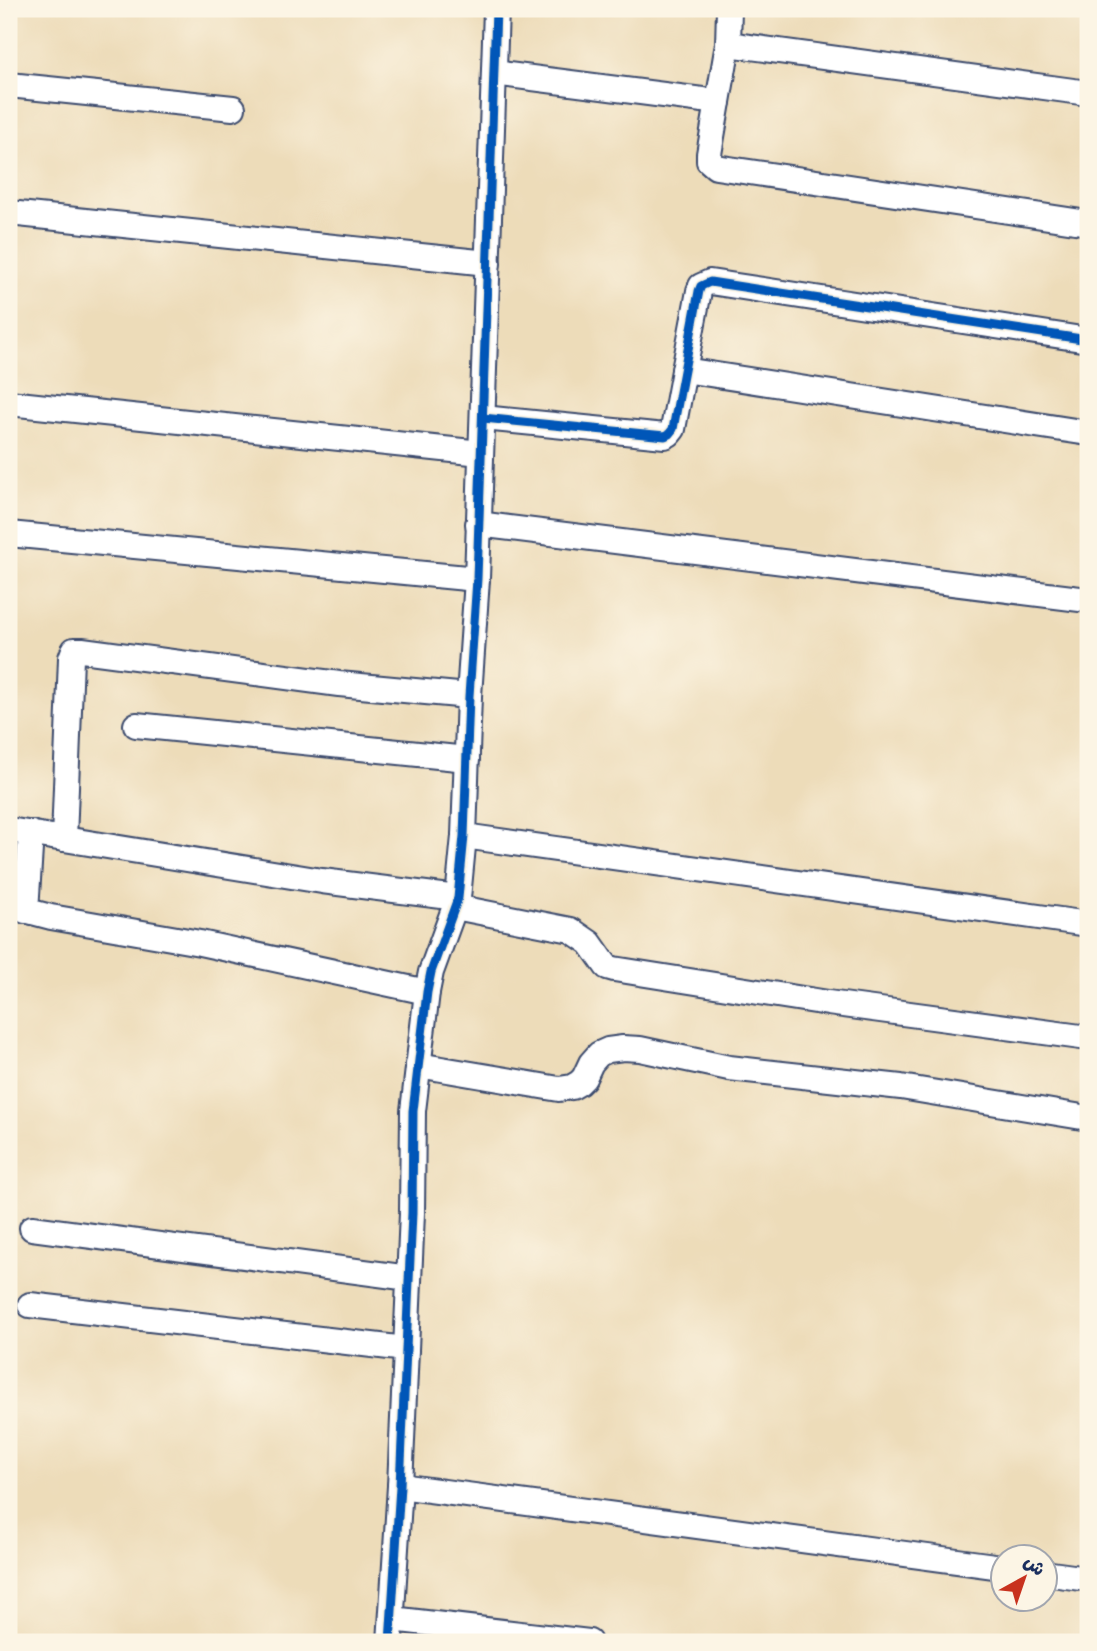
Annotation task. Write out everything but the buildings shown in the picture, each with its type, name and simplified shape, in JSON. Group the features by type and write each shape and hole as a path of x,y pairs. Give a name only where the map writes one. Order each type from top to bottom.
{"street":[{"path":"496,9 477,579 464,836 456,903 430,972 413,1111 412,1213 391,1631 589,1642"},
{"path":"729,9 728,44 709,154 709,161 716,167 1088,223"},
{"path":"728,44 1088,93"},
{"path":"494,73 718,102"},
{"path":"9,85 233,108"},
{"path":"9,213 488,263"},
{"path":"483,418 669,435 673,429 699,291 701,286 710,282 1088,340"},
{"path":"684,370 1088,433"},
{"path":"9,403 481,453"},
{"path":"478,524 1088,600"},
{"path":"9,534 477,579"},
{"path":"64,839 71,658 74,650 339,684 469,696"},
{"path":"135,725 467,759"},
{"path":"427,992 200,943 51,917 17,908 20,832 456,903 571,930 590,943 607,967 614,969 828,1003 1088,1038"},
{"path":"464,836 1088,924"},
{"path":"418,1065 559,1089 579,1083 599,1054 623,1048 640,1049 729,1068 901,1087 1088,1118"},
{"path":"32,1228 409,1278"},
{"path":"30,1305 406,1349"},
{"path":"400,1486 988,1565"},
{"path":"1058,1575 1088,1579"}],"cycle path":[{"path":"390,1642 412,1213 413,1111 427,992 431,972 458,898 464,836 477,579 496,9"},
{"path":"483,418 665,436 669,434 673,429 699,291 701,286 710,282 1088,340"}]}
